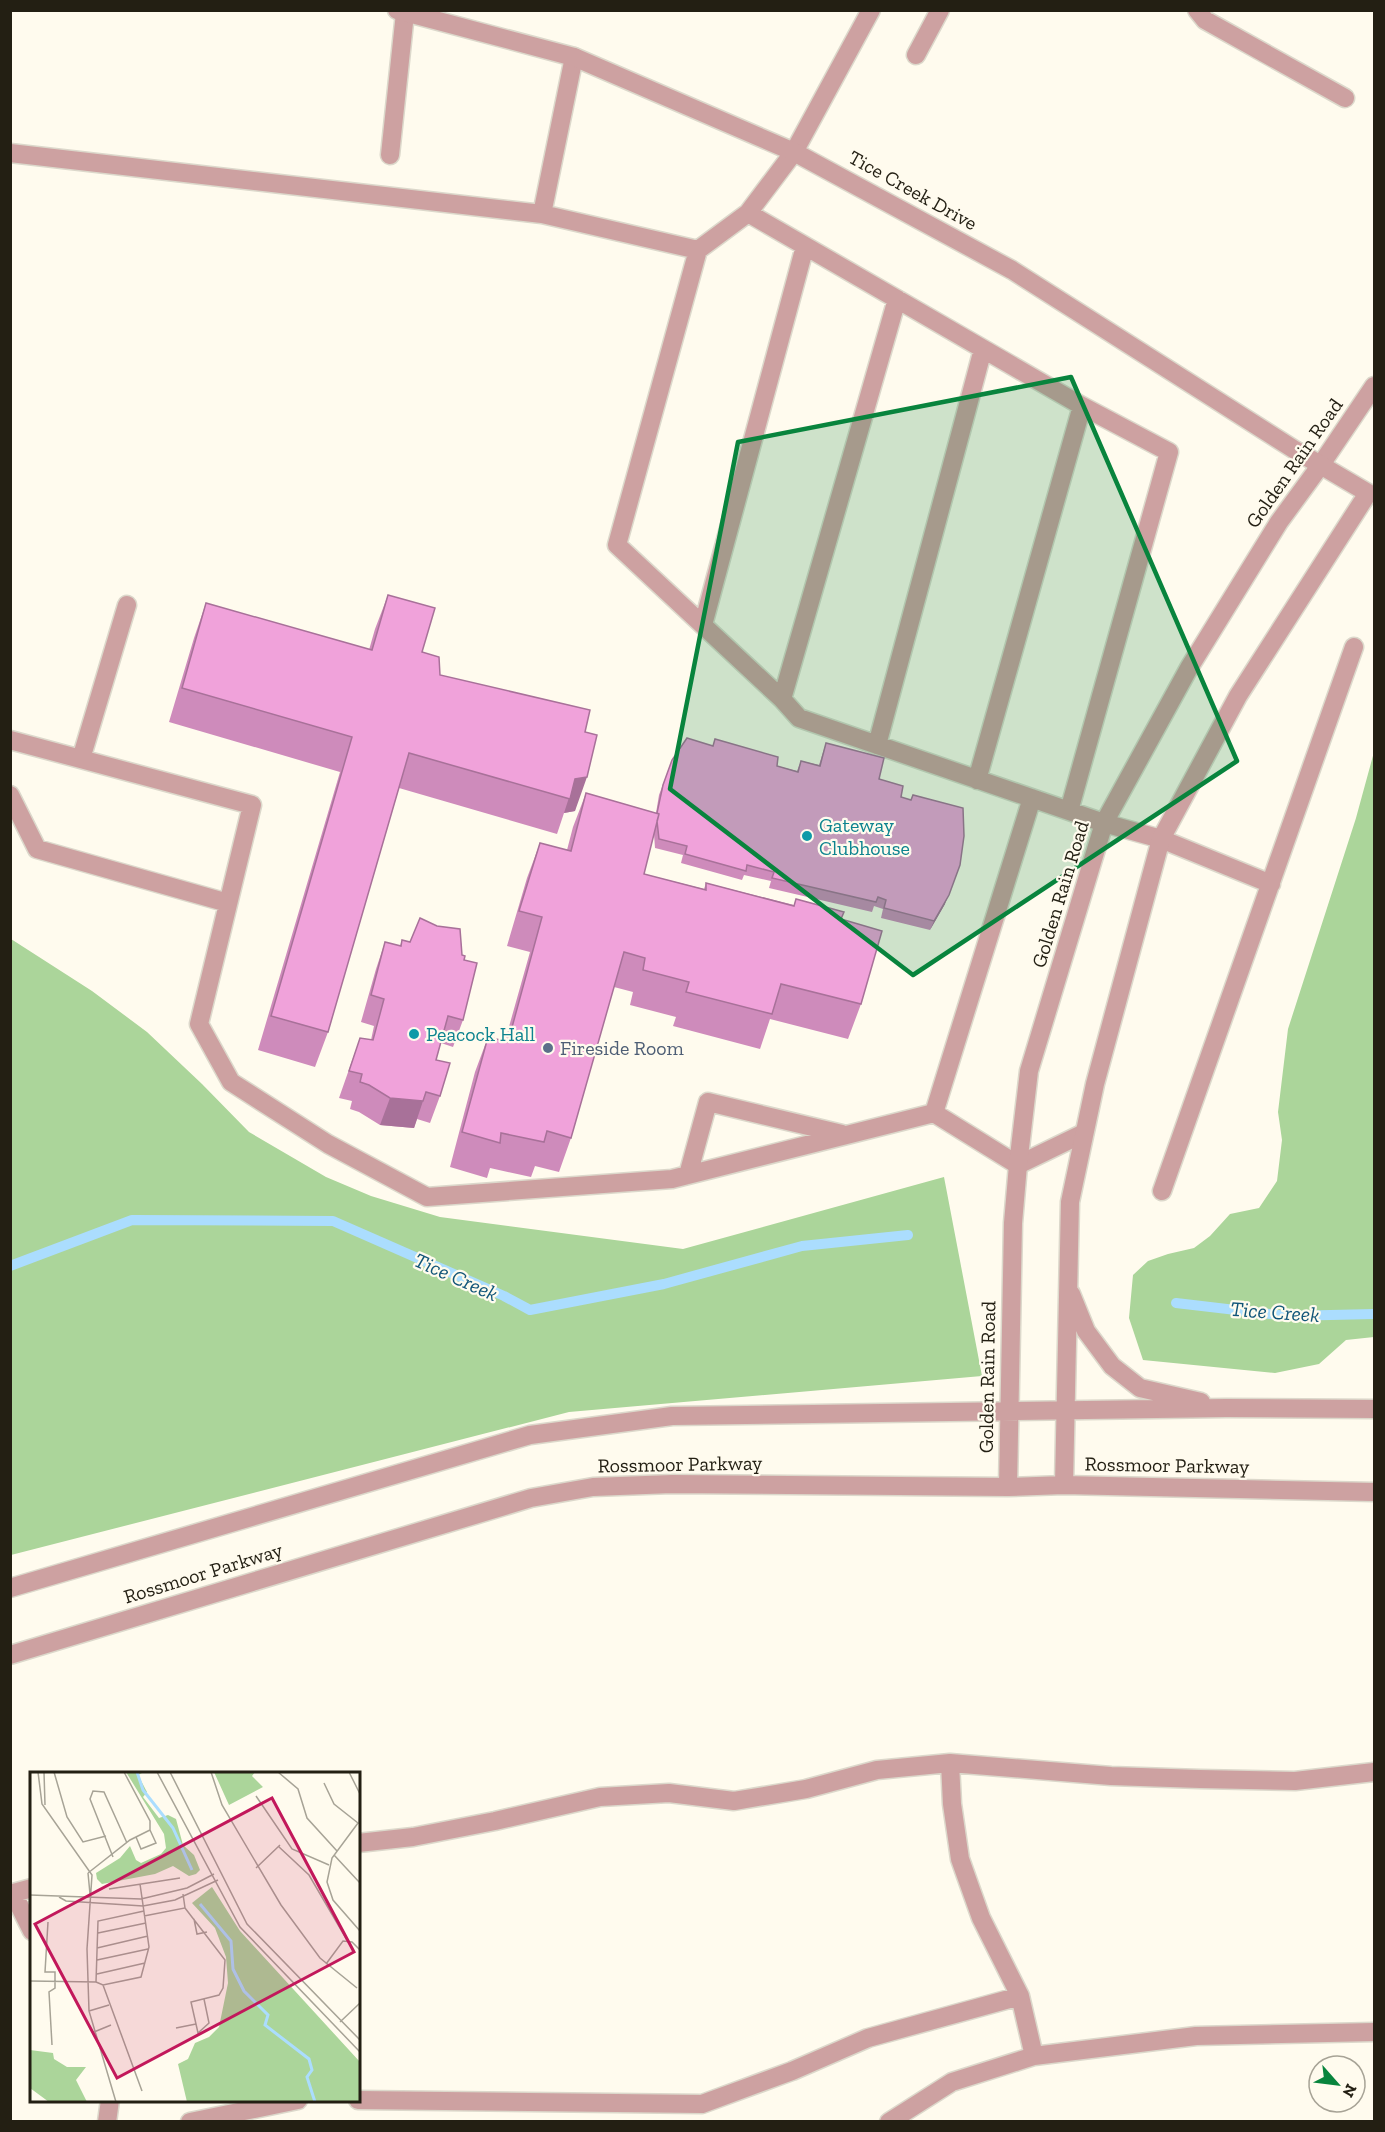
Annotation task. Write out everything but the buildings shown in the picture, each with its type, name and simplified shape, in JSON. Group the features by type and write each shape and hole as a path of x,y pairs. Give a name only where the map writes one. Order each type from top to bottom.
{"street":[{"path":"871,10 794,152 748,213 698,250 617,545 782,699 799,718 1069,812 1161,839 1271,884"},
{"path":"916,55 940,10"},
{"path":"1197,10 1205,20 1345,98"},
{"path":"390,155 401,12"},
{"name":"Tice Creek Drive","path":"401,12 574,57 794,152 1012,270 1320,466 1373,493"},
{"path":"542,214 574,57"},
{"path":"10,153 542,214 698,250"},
{"path":"748,213 1082,406 1169,452 1069,812"},
{"path":"703,625 805,246"},
{"path":"782,699 897,299"},
{"path":"877,745 983,349"},
{"name":"Golden Rain Road","path":"1008,1487 1013,1223 1029,1071 1104,823 1189,668 1280,522 1374,386"},
{"path":"977,780 1082,406"},
{"path":"1064,1485 1070,1202 1095,1084 1161,839 1238,696 1373,493"},
{"path":"81,759 127,605"},
{"path":"1162,1191 1354,647"},
{"path":"10,740 252,805 199,1024 231,1082 328,1144 427,1197 672,1179 934,1113 1018,1165 1084,1132"},
{"path":"10,795 38,849 228,903"},
{"path":"934,1113 1032,798"},
{"path":"688,1175 708,1102 846,1135"},
{"path":"1068,1287 1086,1332 1112,1366 1140,1388 1226,1408"},
{"name":"Rossmoor Parkway","path":"10,1588 530,1435 672,1416 1226,1408 1374,1409"},
{"name":"Rossmoor Parkway","path":"10,1655 531,1498 583,1489 672,1484 1008,1487 1064,1485 1374,1492"},
{"path":"950,1763 952,1804 960,1859 981,1918 1020,1996 1034,2056"},
{"path":"360,1843 413,1837 600,1797 669,1793 734,1801 806,1789 877,1770 950,1763 1111,1776 1295,1781 1374,1772"},
{"path":"30,1889 12,1894 30,1926"},
{"path":"360,2100 702,2104 792,2072 868,2038 1020,1996"},
{"path":"889,2121 952,2082 1034,2056 1196,2036 1374,2032"},
{"path":"107,2121 110,2102"},
{"path":"190,2121 288,2102"}],"highlighted area":[{"path":"1071,377 1237,761 913,975 670,789 738,442"}],"green space":[{"path":"1374,752 1374,1337 1346,1340 1319,1364 1275,1373 1143,1360 1129,1318 1133,1275 1148,1261 1194,1248 1210,1236 1230,1214 1259,1208 1277,1181 1282,1140 1278,1112 1288,1029 1356,818"},
{"path":"11,939 92,991 147,1032 249,1132 326,1177 371,1196 440,1217 683,1249 944,1177 982,1376 569,1412 11,1555"}],"waterway":[{"name":"Tice Creek","path":"10,1266 132,1220 333,1221 504,1296 530,1310 664,1284 802,1246 908,1235"},
{"name":"Tice Creek","path":"1176,1303 1287,1316 1374,1314"}],"place":[{"name":"Gateway Clubhouse","path":"807,836"},
{"name":"Peacock Hall","path":"414,1034"},
{"name":"Fireside Room","path":"548,1048"}]}
